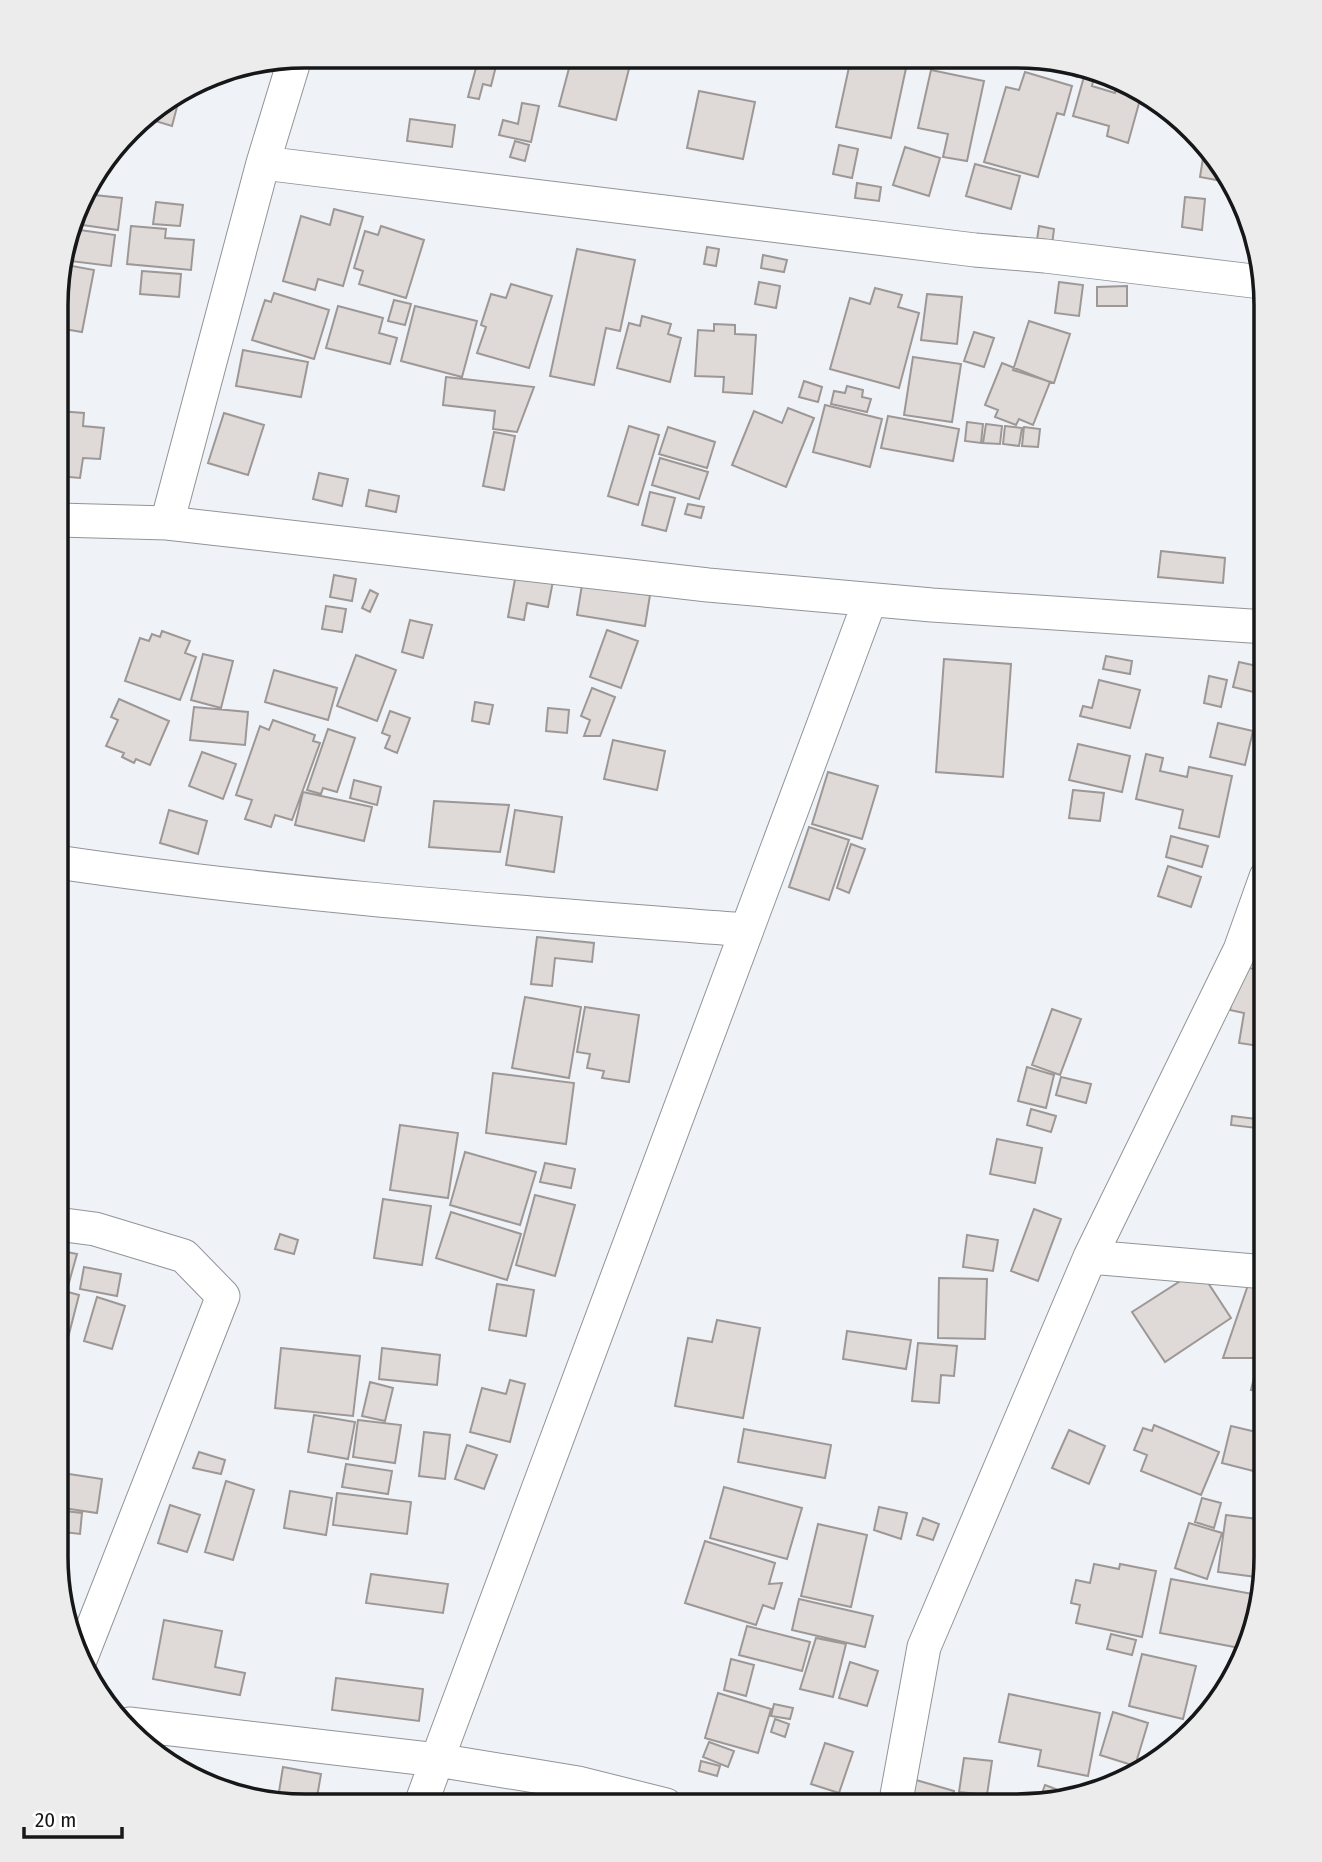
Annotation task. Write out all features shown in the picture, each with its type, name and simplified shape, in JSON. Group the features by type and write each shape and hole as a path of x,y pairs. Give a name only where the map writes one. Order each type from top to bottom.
{"street":[{"path":"167,523 263,163 292,69"},
{"path":"263,163 962,249 1045,256 1252,281"},
{"path":"68,520 167,523 695,584 870,600 1254,626"},
{"path":"425,1794 870,600"},
{"path":"68,864 166,878 363,899 746,930"},
{"path":"897,1794 924,1647 1090,1257 1240,950 1254,912"},
{"path":"68,1225 95,1229 184,1256 223,1296 86,1645"},
{"path":"1090,1257 1253,1271"},
{"path":"139,1725 437,1760 578,1783 622,1794"}],"building":[{"path":"849,68 906,68 891,138 836,127"},
{"path":"476,69 495,69 491,86 483,84 479,99 468,97"},
{"path":"569,69 629,69 616,120 559,106"},
{"path":"931,70 984,81 967,161 943,157 948,134 918,128"},
{"path":"1025,72 1072,86 1064,115 1057,113 1038,177 984,162 1006,87 1019,90"},
{"path":"1084,78 1093,81 1092,86 1115,93 1116,90 1139,103 1128,143 1107,136 1109,126 1073,116"},
{"path":"699,91 755,102 743,159 687,148"},
{"path":"522,103 539,106 531,142 499,135 503,120 518,124"},
{"path":"177,106 172,126 156,121"},
{"path":"410,119 455,125 452,147 407,141"},
{"path":"515,141 529,145 525,161 510,157"},
{"path":"839,145 858,149 852,178 833,174"},
{"path":"905,147 940,158 929,196 893,185"},
{"path":"1203,159 1218,180 1200,177"},
{"path":"975,164 1020,176 1011,209 966,196"},
{"path":"857,183 881,187 879,201 855,198"},
{"path":"96,195 122,198 118,230 82,225"},
{"path":"1185,197 1205,199 1202,230 1182,227"},
{"path":"156,202 183,205 180,226 153,224"},
{"path":"334,209 363,217 343,286 318,279 315,290 283,281 301,216 330,225"},
{"path":"131,226 166,229 165,238 194,240 191,270 127,264"},
{"path":"381,226 424,240 406,298 359,284 363,271 354,268 365,231 378,235"},
{"path":"1039,226 1054,229 1052,245 1036,247"},
{"path":"81,230 115,235 111,266 73,261"},
{"path":"707,247 719,249 716,266 704,264"},
{"path":"577,249 635,260 620,331 606,328 594,385 550,376"},
{"path":"763,255 787,260 784,272 761,268"},
{"path":"72,266 94,270 82,332 68,330"},
{"path":"142,271 181,274 179,297 140,294"},
{"path":"759,282 780,286 776,308 755,304"},
{"path":"1059,282 1083,285 1079,316 1055,313"},
{"path":"511,284 552,296 529,368 477,353 486,327 481,325 491,294 506,298"},
{"path":"1127,286 1127,306 1097,306 1097,287"},
{"path":"875,288 902,295 898,307 919,313 899,388 830,369 850,298 870,304"},
{"path":"274,293 329,310 314,359 252,340 265,300 271,302"},
{"path":"927,294 962,297 957,344 921,340"},
{"path":"394,300 411,304 405,325 388,321"},
{"path":"338,306 383,318 379,333 397,338 390,364 326,348"},
{"path":"415,306 477,321 462,377 401,361"},
{"path":"642,316 671,324 668,334 681,338 670,382 617,368 629,323 640,326"},
{"path":"1029,321 1070,334 1054,383 1013,370"},
{"path":"714,324 735,325 735,334 756,335 752,394 723,392 724,377 695,376 698,330 714,331"},
{"path":"974,332 994,338 984,367 964,361"},
{"path":"243,350 308,362 301,397 236,386"},
{"path":"913,357 961,364 952,422 904,415"},
{"path":"1002,363 1050,382 1033,425 1019,419 1016,425 995,417 998,410 985,405"},
{"path":"446,377 534,387 517,432 493,429 495,411 443,405"},
{"path":"804,381 822,387 818,402 799,397"},
{"path":"847,386 863,390 862,397 871,399 867,412 831,404 834,391 845,393"},
{"path":"825,405 882,419 870,467 813,452"},
{"path":"788,408 814,418 786,487 732,465 754,411 782,423"},
{"path":"68,412 84,413 83,426 104,428 100,459 83,458 80,478 68,477"},
{"path":"224,413 264,425 248,475 208,463"},
{"path":"888,416 959,429 953,461 881,448"},
{"path":"967,422 983,424 981,443 965,441"},
{"path":"986,424 1002,426 1000,444 983,443"},
{"path":"629,426 659,435 638,505 608,496"},
{"path":"1005,426 1022,428 1019,446 1003,444"},
{"path":"668,427 715,442 707,468 659,454"},
{"path":"1024,427 1040,429 1038,447 1022,446"},
{"path":"494,432 515,436 504,490 483,486"},
{"path":"660,458 708,472 699,499 652,485"},
{"path":"319,473 348,479 342,506 313,499"},
{"path":"369,490 399,496 396,512 366,506"},
{"path":"650,492 675,498 666,531 642,525"},
{"path":"688,504 704,507 701,518 685,514"},
{"path":"1161,551 1225,558 1223,583 1158,577"},
{"path":"516,574 553,581 548,607 527,603 524,620 508,617"},
{"path":"334,575 356,579 352,601 330,597"},
{"path":"582,585 650,595 645,626 577,615"},
{"path":"370,590 378,594 370,612 362,608"},
{"path":"326,606 346,609 342,632 322,629"},
{"path":"410,620 432,625 423,658 402,652"},
{"path":"607,630 638,641 621,688 590,677"},
{"path":"162,631 190,641 185,653 196,657 180,700 125,681 140,638 149,641 152,634 160,637"},
{"path":"203,654 233,661 221,708 191,700"},
{"path":"356,655 396,670 377,721 337,706"},
{"path":"1106,656 1132,661 1130,674 1103,669"},
{"path":"944,659 1011,664 1003,777 936,772"},
{"path":"1239,662 1254,665 1254,692 1233,687"},
{"path":"274,670 337,688 328,720 265,702"},
{"path":"1209,676 1227,680 1221,707 1204,703"},
{"path":"1099,680 1140,690 1130,728 1080,716 1083,706 1092,708"},
{"path":"592,688 615,697 600,736 584,736 590,720 581,716"},
{"path":"119,699 169,721 150,765 136,759 134,763 122,757 124,753 106,746 118,720 111,717"},
{"path":"475,702 493,705 489,724 472,721"},
{"path":"194,707 248,712 245,745 190,740"},
{"path":"548,708 569,710 567,733 546,731"},
{"path":"390,711 410,718 397,753 385,748 390,736 382,733"},
{"path":"273,720 315,735 313,741 320,743 292,820 275,815 271,827 245,819 252,800 236,795 260,726 269,730"},
{"path":"1218,723 1253,731 1245,765 1210,757"},
{"path":"328,729 355,738 337,792 323,788 321,794 307,790"},
{"path":"613,740 665,751 657,790 604,779"},
{"path":"1078,744 1130,756 1122,792 1069,780"},
{"path":"202,752 236,764 223,799 189,786"},
{"path":"1146,754 1163,758 1160,771 1187,777 1189,767 1232,776 1219,837 1179,828 1183,810 1136,799"},
{"path":"828,772 878,786 862,839 812,824"},
{"path":"354,780 381,787 377,805 350,798"},
{"path":"1073,790 1104,793 1100,821 1069,818"},
{"path":"303,792 372,807 364,841 295,825"},
{"path":"434,801 509,805 500,852 429,847"},
{"path":"169,810 207,821 198,854 160,843"},
{"path":"515,810 562,817 554,872 506,865"},
{"path":"809,827 849,840 829,900 789,887"},
{"path":"1171,836 1208,846 1202,867 1166,857"},
{"path":"851,844 865,849 849,893 837,888"},
{"path":"1168,866 1201,877 1191,907 1158,896"},
{"path":"1254,934 1253,948 1249,935"},
{"path":"537,937 594,943 592,962 555,958 552,986 531,984"},
{"path":"1238,966 1253,969 1253,1045 1239,1043 1244,1013 1230,1010"},
{"path":"525,997 581,1007 569,1078 512,1068"},
{"path":"585,1007 639,1015 629,1082 602,1078 604,1071 587,1068 590,1054 577,1052"},
{"path":"1052,1009 1081,1019 1060,1075 1032,1065"},
{"path":"1027,1067 1054,1075 1046,1108 1018,1101"},
{"path":"493,1073 574,1083 566,1144 486,1133"},
{"path":"1061,1077 1091,1084 1086,1103 1056,1095"},
{"path":"1031,1109 1056,1116 1051,1132 1027,1125"},
{"path":"1232,1116 1253,1119 1253,1128 1231,1125"},
{"path":"400,1125 458,1133 448,1198 390,1190"},
{"path":"997,1139 1042,1148 1035,1183 990,1174"},
{"path":"465,1152 536,1172 520,1225 450,1205"},
{"path":"545,1163 575,1169 571,1188 540,1182"},
{"path":"535,1195 575,1205 555,1276 516,1265"},
{"path":"383,1199 431,1206 422,1265 374,1258"},
{"path":"1034,1209 1061,1219 1038,1281 1011,1271"},
{"path":"451,1212 521,1234 507,1280 436,1258"},
{"path":"280,1234 298,1240 294,1254 275,1249"},
{"path":"967,1235 998,1240 993,1271 963,1267"},
{"path":"68,1252 77,1254 68,1286"},
{"path":"84,1267 121,1274 117,1296 80,1289"},
{"path":"1199,1269 1231,1318 1165,1362 1132,1312"},
{"path":"939,1278 987,1279 985,1339 938,1338"},
{"path":"497,1284 534,1290 526,1336 489,1330"},
{"path":"1248,1285 1253,1287 1253,1358 1223,1358"},
{"path":"68,1292 79,1295 68,1338"},
{"path":"97,1297 125,1306 112,1349 84,1341"},
{"path":"717,1320 760,1328 743,1418 675,1406 688,1338 712,1342"},
{"path":"847,1331 911,1340 906,1369 843,1359"},
{"path":"918,1343 957,1346 954,1376 941,1375 939,1403 912,1401"},
{"path":"281,1348 360,1356 353,1416 275,1408"},
{"path":"382,1348 440,1355 437,1385 379,1379"},
{"path":"510,1380 525,1384 510,1442 470,1432 482,1388 506,1394"},
{"path":"370,1382 393,1388 385,1421 362,1416"},
{"path":"314,1415 355,1422 348,1459 308,1452"},
{"path":"358,1420 401,1425 395,1463 353,1457"},
{"path":"1154,1425 1219,1452 1201,1495 1141,1471 1147,1455 1134,1450 1143,1428 1152,1431"},
{"path":"1231,1426 1253,1431 1253,1471 1222,1463"},
{"path":"744,1429 831,1445 825,1478 738,1462"},
{"path":"1069,1430 1105,1446 1089,1484 1052,1468"},
{"path":"424,1432 450,1435 445,1479 419,1476"},
{"path":"467,1445 497,1455 484,1489 455,1479"},
{"path":"199,1452 225,1460 221,1474 193,1468"},
{"path":"346,1464 392,1471 388,1494 342,1487"},
{"path":"68,1474 102,1479 97,1513 68,1509"},
{"path":"226,1481 254,1490 233,1560 205,1552"},
{"path":"724,1487 802,1508 787,1559 710,1538"},
{"path":"290,1491 332,1498 326,1535 284,1528"},
{"path":"337,1493 411,1502 407,1534 333,1525"},
{"path":"1202,1498 1221,1503 1214,1528 1195,1522"},
{"path":"170,1505 200,1515 187,1552 158,1543"},
{"path":"879,1507 907,1513 901,1539 874,1530"},
{"path":"68,1511 82,1513 80,1534 68,1532"},
{"path":"1226,1515 1253,1518 1252,1576 1218,1572"},
{"path":"923,1518 939,1524 933,1540 917,1535"},
{"path":"1189,1523 1222,1533 1207,1579 1175,1568"},
{"path":"818,1524 867,1535 851,1607 801,1596"},
{"path":"705,1541 775,1563 769,1584 782,1583 774,1609 763,1605 756,1625 685,1603"},
{"path":"1094,1564 1119,1569 1120,1564 1156,1571 1142,1637 1076,1623 1080,1605 1071,1603 1076,1580 1090,1583"},
{"path":"371,1574 448,1584 443,1613 366,1603"},
{"path":"1171,1579 1250,1594 1235,1647 1160,1633"},
{"path":"799,1599 873,1616 865,1647 792,1630"},
{"path":"164,1620 222,1631 215,1667 245,1673 240,1695 153,1679"},
{"path":"747,1626 810,1642 802,1671 739,1655"},
{"path":"1111,1634 1136,1640 1132,1655 1107,1649"},
{"path":"816,1638 846,1644 833,1697 800,1689"},
{"path":"1142,1654 1196,1666 1183,1719 1129,1706"},
{"path":"731,1659 754,1665 746,1696 724,1690"},
{"path":"850,1662 878,1671 867,1706 839,1698"},
{"path":"336,1678 423,1689 419,1721 332,1710"},
{"path":"718,1693 771,1709 758,1753 705,1738"},
{"path":"1009,1694 1100,1713 1088,1776 1038,1766 1041,1750 999,1742"},
{"path":"774,1704 793,1708 790,1719 771,1716"},
{"path":"1113,1712 1148,1723 1137,1761 1130,1764 1100,1755"},
{"path":"775,1719 789,1724 785,1737 771,1732"},
{"path":"709,1742 734,1751 728,1767 703,1757"},
{"path":"825,1743 853,1752 839,1793 811,1784"},
{"path":"964,1758 992,1761 987,1794 959,1792"},
{"path":"701,1761 720,1766 717,1776 699,1771"},
{"path":"283,1767 321,1774 318,1794 279,1792"},
{"path":"916,1780 954,1791 953,1794 912,1794"},
{"path":"533,1785 559,1793 559,1794 531,1794"},
{"path":"1045,1785 1058,1790 1043,1792"}]}
